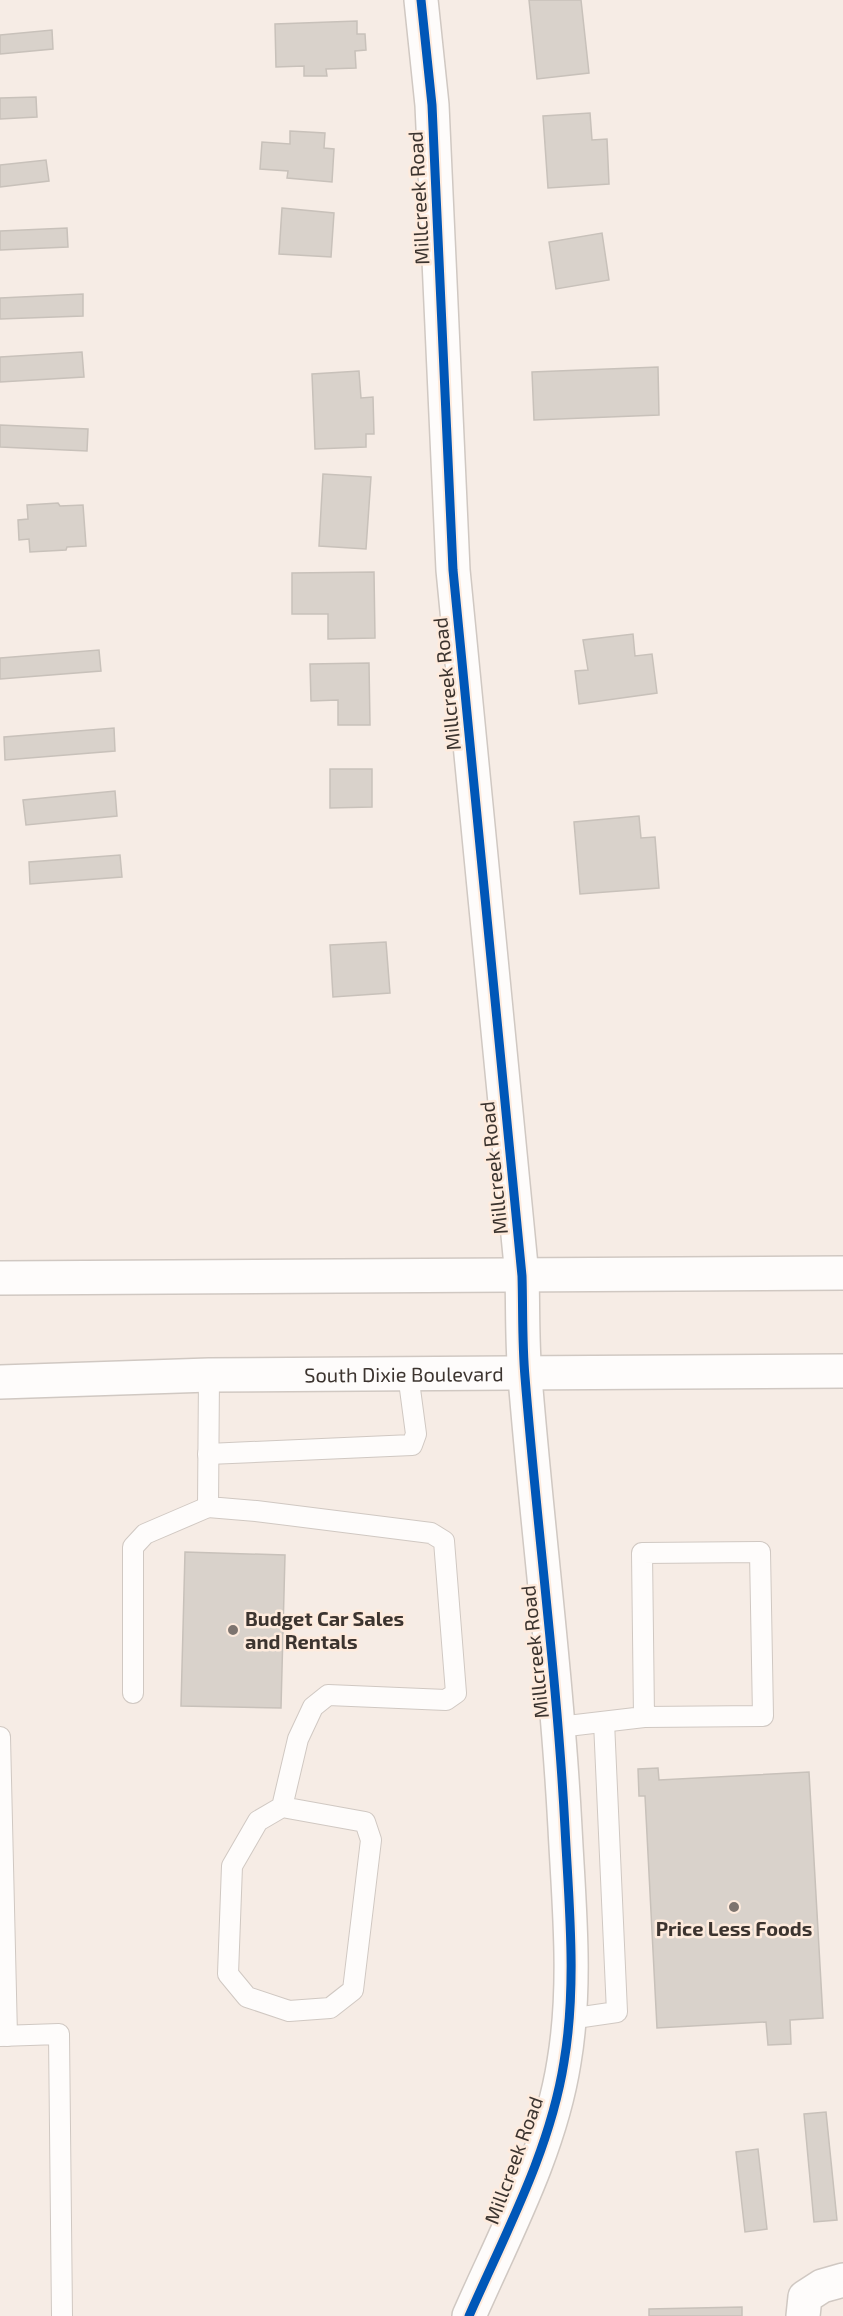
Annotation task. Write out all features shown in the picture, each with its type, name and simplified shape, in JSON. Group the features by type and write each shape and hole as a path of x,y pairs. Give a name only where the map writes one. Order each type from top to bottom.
{"main road":[{"name":"Millcreek Road","path":"421,0 432,105 453,570 522,1276 525,1374 559,1727 571,1941 569,2019 564,2063 550,2123 527,2185 469,2316"},
{"path":"0,1278 843,1273"},
{"name":"South Dixie Boulevard","path":"0,1382 209,1375 843,1371"},
{"path":"803,2316 805,2297 822,2286 843,2280"}],"lane":[{"path":"208,1454 412,1445 416,1434 408,1374"},
{"path":"208,1507 209,1375"},
{"path":"133,1693 133,1547 145,1534 208,1507 431,1533 444,1541 456,1693 446,1700 328,1695 313,1707 298,1739 282,1807 258,1821 232,1866 228,1974 247,1997 289,2012 330,2008 353,1990 370,1839 365,1822 282,1807"},
{"path":"559,1727 644,1717 763,1716 760,1552 642,1553 644,1717"},
{"path":"569,2019 617,2012 604,1722"},
{"path":"0,1737 3,2036 59,2034 62,2316"}],"building":[{"path":"529,0 581,0 589,73 537,79"},
{"path":"357,21 357,34 365,34 366,50 355,51 356,68 326,69 327,76 304,76 304,66 276,67 275,24"},
{"path":"52,30 53,49 0,54 0,35"},
{"path":"36,97 37,117 0,119 0,98"},
{"path":"590,113 592,140 607,139 609,184 548,188 543,116"},
{"path":"290,131 325,133 324,148 334,149 332,182 287,178 288,171 260,169 262,142 290,144"},
{"path":"46,160 49,181 0,187 0,165"},
{"path":"282,208 334,213 331,257 279,254"},
{"path":"67,228 68,247 0,250 0,231"},
{"path":"602,233 609,280 556,289 549,242"},
{"path":"83,294 83,316 0,319 0,298"},
{"path":"82,352 84,377 0,382 0,357"},
{"path":"658,367 659,415 534,420 532,372"},
{"path":"359,371 361,398 373,397 374,434 366,434 366,447 315,449 312,374"},
{"path":"0,425 88,429 87,451 0,447"},
{"path":"323,474 371,477 366,549 319,546"},
{"path":"58,503 60,506 83,505 86,546 67,547 66,550 30,552 29,539 19,540 18,520 28,519 27,505"},
{"path":"374,572 375,638 328,639 328,614 292,614 292,573"},
{"path":"633,634 635,656 652,654 657,693 579,704 575,671 588,670 583,640"},
{"path":"99,650 101,671 0,679 0,658"},
{"path":"369,663 370,725 338,725 338,700 311,701 310,664"},
{"path":"114,728 115,751 5,760 4,737"},
{"path":"330,769 372,769 372,807 330,808"},
{"path":"115,791 117,816 26,825 23,800"},
{"path":"639,816 641,838 655,837 659,888 580,894 574,822"},
{"path":"120,855 122,877 30,884 29,862"},
{"path":"386,942 390,993 333,997 330,945"},
{"name":"Budget Car Sales and Rentals","path":"185,1552 285,1555 281,1708 181,1706"},
{"name":"Price Less Foods","path":"658,1768 659,1780 809,1772 823,2018 790,2020 791,2044 768,2045 766,2022 657,2028 645,1796 639,1796 638,1769"},
{"path":"826,2112 837,2220 814,2222 804,2114"},
{"path":"758,2149 767,2229 745,2232 736,2152"},
{"path":"742,2307 742,2316 649,2316 649,2309"}],"cycle path":[{"path":"421,0 432,105 453,570 522,1276 524,1364 557,1715 571,1945 568,2033 564,2062 548,2128 525,2192 469,2316"}],"place":[{"name":"Budget Car Sales and Rentals","path":"233,1630"},
{"name":"Price Less Foods","path":"734,1907"}]}
